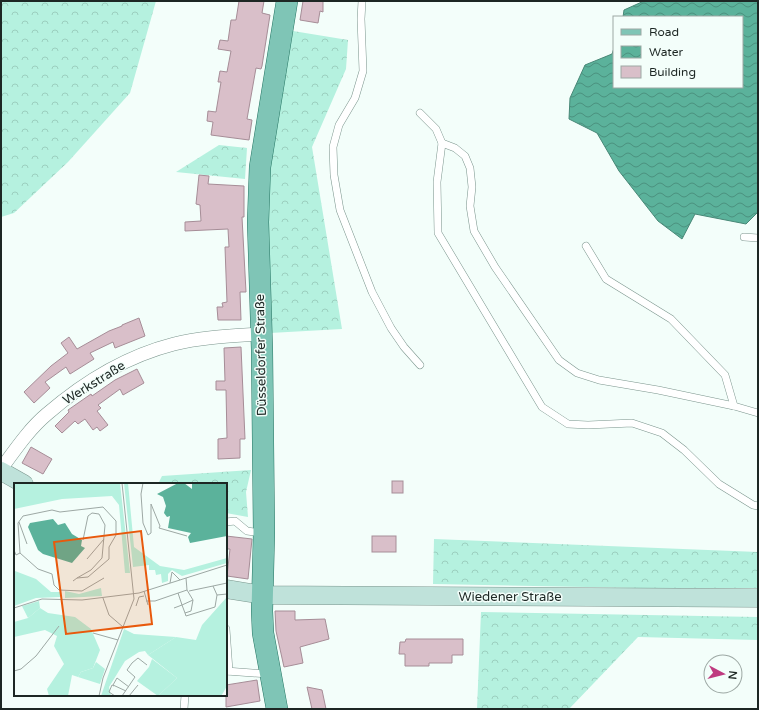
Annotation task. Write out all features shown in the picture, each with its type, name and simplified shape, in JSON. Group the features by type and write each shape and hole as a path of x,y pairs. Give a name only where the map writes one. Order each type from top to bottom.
{"main road":[{"name":"Düsseldorfer Straße","path":"277,709 263,633 264,533 258,222 260,167 287,1"},
{"path":"1,470 22,483"},
{"name":"Wiedener Straße","path":"227,589 263,596 758,598"}],"street":[{"name":"Werkstraße","path":"1,470 16,448 47,414 79,389 111,369 148,352 175,344 205,339 261,334"}],"lane":[{"path":"362,1 361,19 363,71 355,98 339,125 333,147 334,175 340,210 372,292 404,347 420,365"},
{"path":"420,112 436,129 442,143 437,182 438,233 542,407 568,424 588,425 632,423 662,433 684,450 719,484 753,505 758,506"},
{"path":"442,143 455,148 465,156 470,168 472,187 470,206 474,231 495,267 560,360 577,372 599,380 658,390 734,406 758,413"},
{"path":"744,237 758,238"},
{"path":"586,246 606,279 671,319 725,375 734,406"},
{"path":"227,522 234,521 247,531 264,533"},
{"path":"227,650 228,671 270,674"},
{"path":"184,709 185,696"}],"green space":[{"path":"1,1 156,1 130,93 68,162 14,213 1,217"},
{"path":"293,31 348,40 346,69 312,147 342,329 270,333 265,224 273,141"},
{"path":"219,145 247,148 245,179 176,172"},
{"path":"251,470 246,492 248,517 227,513 227,483 158,483 162,476"},
{"path":"434,539 758,552 758,588 638,588 433,584"},
{"path":"481,612 758,617 758,640 638,637 569,709 477,709"}],"water":[{"path":"644,1 758,1 758,212 746,224 695,214 682,239 658,221 619,171 597,133 569,119 570,98 585,65 612,54 613,51 613,88 743,88 743,16 623,16 624,10"}],"building":[{"path":"239,1 264,1 262,13 270,15 262,66 261,69 256,68 247,119 252,120 249,140 211,135 213,122 207,121 208,111 216,112 221,82 218,82 220,71 227,72 231,51 218,49 220,40 228,41 231,20 236,20"},
{"path":"303,1 323,1 323,12 320,11 318,23 300,20"},
{"path":"199,175 209,176 208,184 244,186 244,217 242,217 246,292 240,292 241,320 218,320 217,307 223,307 222,303 227,302 225,247 229,247 228,229 185,231 185,222 201,221 200,205 196,204"},
{"path":"139,318 145,336 115,348 113,342 90,353 94,359 70,374 66,367 45,382 50,388 34,403 24,392 51,366 68,353 61,343 69,337 77,349 109,331"},
{"path":"241,347 245,439 240,439 240,458 218,459 218,439 227,438 226,390 216,390 216,381 225,381 224,348"},
{"path":"137,369 144,383 123,395 120,389 98,405 101,408 97,411 108,425 100,431 97,427 93,430 85,419 78,424 75,421 62,433 55,426 69,412 68,410 91,394 92,396 115,380"},
{"path":"31,447 52,459 43,474 22,463"},
{"path":"392,481 403,481 403,493 392,493"},
{"path":"227,536 252,539 248,579 227,576 230,549 227,549"},
{"path":"372,536 396,536 396,552 372,552"},
{"path":"275,611 295,611 295,620 325,619 329,639 300,647 303,663 284,667 276,631"},
{"path":"406,639 463,639 463,655 452,655 452,663 429,663 429,666 405,666 405,654 399,654 400,642 405,642"},
{"path":"257,680 260,701 226,707 227,685"},
{"path":"307,687 322,690 326,709 312,709"}]}
